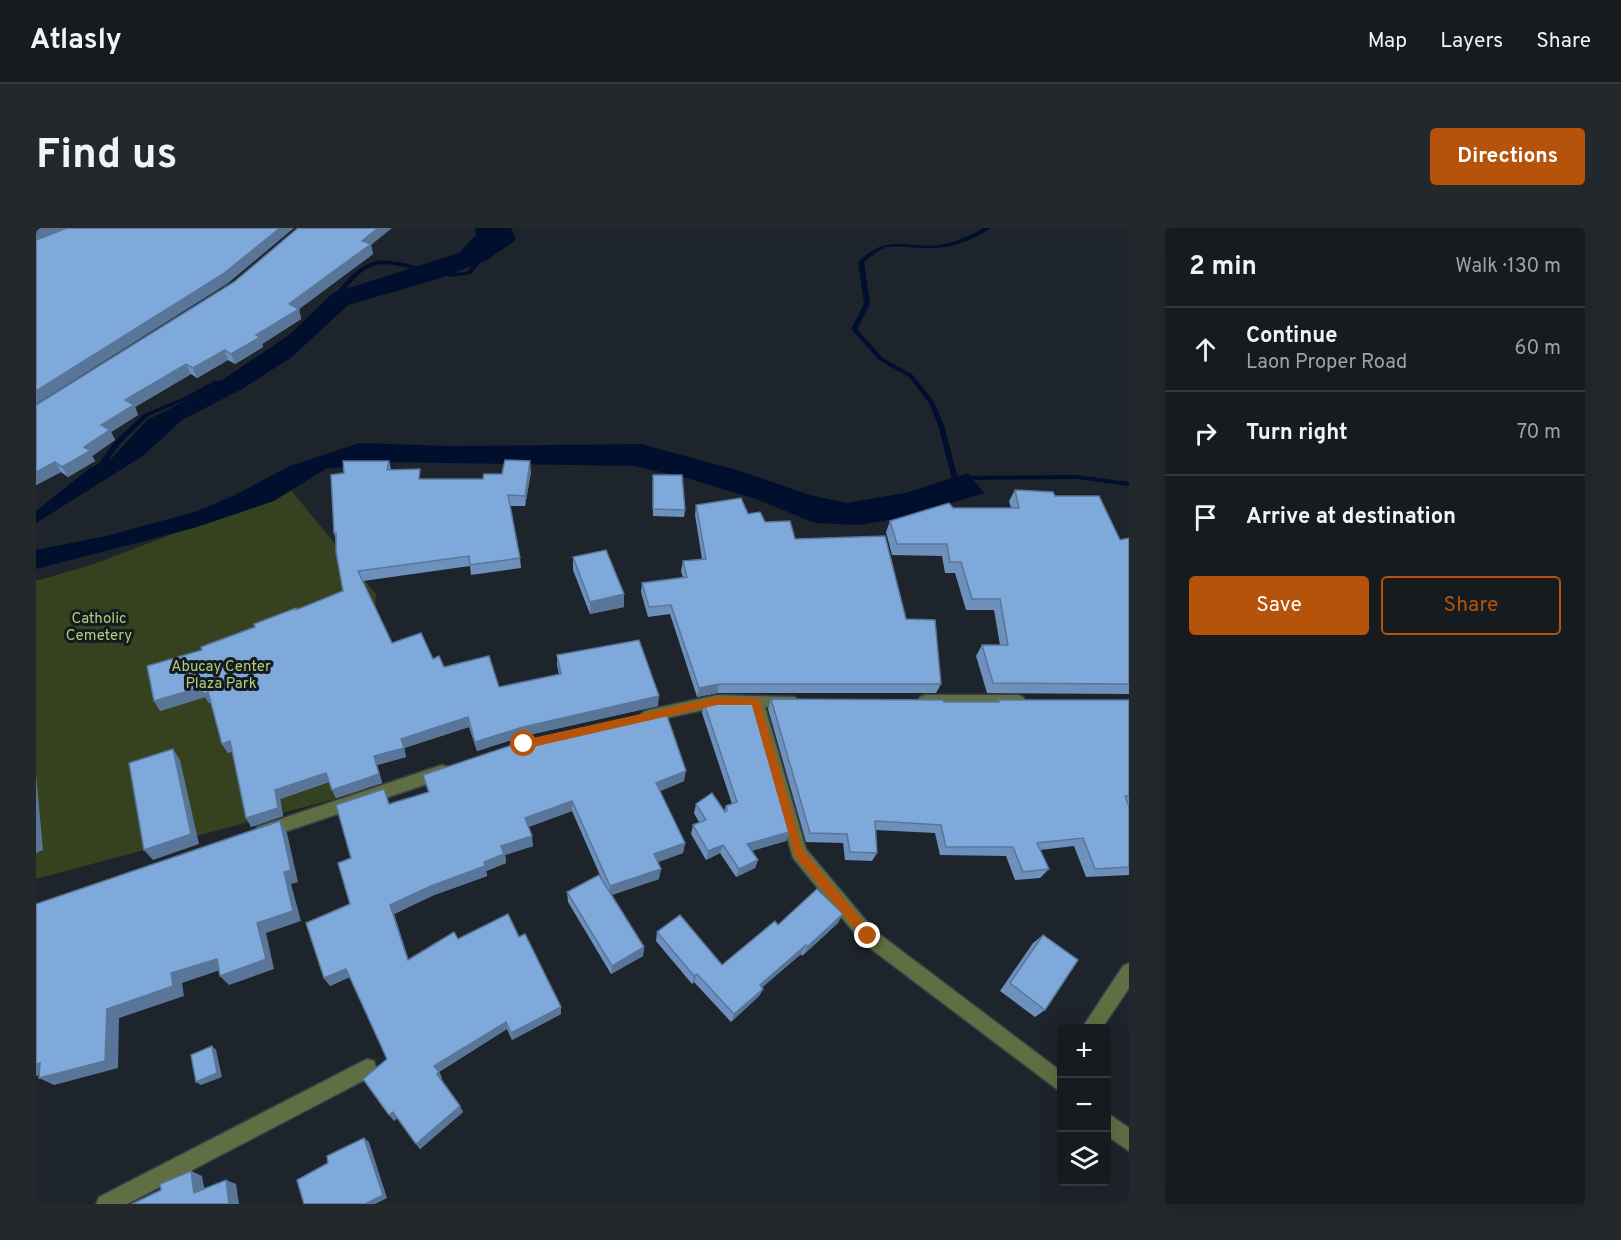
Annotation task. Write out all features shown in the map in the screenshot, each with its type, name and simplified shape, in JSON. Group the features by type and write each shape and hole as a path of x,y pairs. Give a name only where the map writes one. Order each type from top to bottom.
{"street":[{"path":"638,719 717,701 802,701"},
{"path":"756,701 799,853 868,936 1059,1078"},
{"path":"905,701 1035,701"},
{"path":"251,837 456,767"},
{"path":"1094,1024 1129,972"},
{"path":"106,1204 367,1068"},
{"path":"1111,1125 1129,1141"}],"green space":[{"name":"Abucay Center Plaza Park","path":"290,489 376,594 364,791 36,879 36,581 94,564"}],"water":[{"path":"475,228 511,228 516,240 487,260 438,279 348,305 292,357 242,389 182,420 144,455 36,523 36,511 90,468 112,458 147,420 209,389 289,335 333,293 459,253 476,235"},
{"path":"359,443 451,446 641,444 740,471 810,495 846,503 905,493 968,473 984,493 902,518 859,525 815,523 756,499 683,477 634,466 388,462 325,469 274,501 194,528 36,569 36,550 106,536 198,511 237,494 290,466"}],"building":[{"path":"67,228 280,228 223,274 36,391 36,240"},
{"path":"298,228 378,228 362,241 371,244 289,304 299,309 256,335 260,337 231,354 225,350 193,368 186,364 125,400 134,405 101,425 110,430 84,447 90,451 62,467 55,462 36,472 36,405 234,282"},
{"path":"505,460 530,461 525,496 508,495 520,558 470,565 469,556 358,571 392,643 421,633 433,659 439,656 444,667 489,656 499,687 561,674 557,655 639,640 659,696 523,727 475,742 468,717 401,739 404,748 374,756 379,774 332,790 326,773 275,790 278,808 246,818 230,741 222,744 208,692 203,694 202,687 154,701 147,666 202,650 201,647 255,627 254,624 343,591 336,552 336,533 334,533 331,475 344,473 343,461 389,461 387,470 420,469 419,479 483,479 484,474 502,474"},
{"path":"653,475 682,475 685,510 653,509"},
{"path":"1015,490 1053,492 1055,496 1099,496 1120,540 1129,538 1129,684 993,683 982,645 1008,645 1000,599 972,599 961,562 950,562 947,544 897,544 890,521 949,503 953,508 1019,508"},
{"path":"741,498 748,514 760,512 765,522 790,521 795,539 885,536 906,619 935,620 941,684 719,684 699,688 671,605 649,607 642,583 687,577 683,561 706,559 696,505"},
{"path":"606,550 624,594 590,602 573,557"},
{"path":"719,699 751,699 789,832 747,844 758,860 739,869 723,845 708,851 693,825 706,820 696,804 712,793 725,812 726,806 737,802 704,703"},
{"path":"771,699 943,700 944,702 1129,700 1129,796 1125,796 1129,807 1129,867 1095,869 1083,838 1037,843 1049,869 1023,872 1013,847 946,847 941,825 875,821 877,853 850,852 847,834 810,833"},
{"path":"665,710 686,771 656,783 685,843 654,854 661,869 610,886 572,801 525,818 532,836 501,846 504,854 484,862 485,866 431,886 390,905 408,960 454,932 458,939 508,914 519,937 525,934 561,1007 511,1033 506,1022 434,1066 439,1072 437,1074 460,1106 416,1144 393,1112 389,1115 363,1079 387,1059 346,969 324,978 306,923 350,904 338,863 351,858 336,805 384,789 389,804 429,792 423,775 524,741"},
{"path":"173,749 191,834 144,850 129,763"},
{"path":"280,821 291,870 284,872 293,911 257,923 266,959 220,976 217,959 171,973 173,986 107,1009 105,1061 39,1078 40,1063 36,1064 36,904"},
{"path":"599,875 644,947 612,966 567,892"},
{"path":"817,889 843,914 760,985 763,989 734,1014 697,974 694,976 657,932 680,915 722,965 775,921 778,925"},
{"path":"1043,935 1078,960 1045,1010 1010,983"},
{"path":"212,1046 217,1073 196,1082 191,1055"},
{"path":"364,1138 383,1195 365,1204 304,1204 297,1180 328,1163 327,1156"},
{"path":"191,1171 194,1193 226,1180 229,1204 132,1204 161,1190 160,1184"}],"waterway":[{"path":"955,479 941,425 932,403 911,376 881,359 854,329 867,304 861,262 886,246 944,246 987,228"},
{"path":"440,273 450,275 469,273 484,254"},
{"path":"335,298 356,274 372,263 391,262 422,269"},
{"path":"98,469 117,443 146,415 189,397 216,382 230,382"},
{"path":"962,478 1077,477 1129,484"}],"route":[{"path":"524,744 717,701 756,701 799,853 868,936"}],"park label":[{"name":"Catholic Cemetery","path":"99,626"}]}
